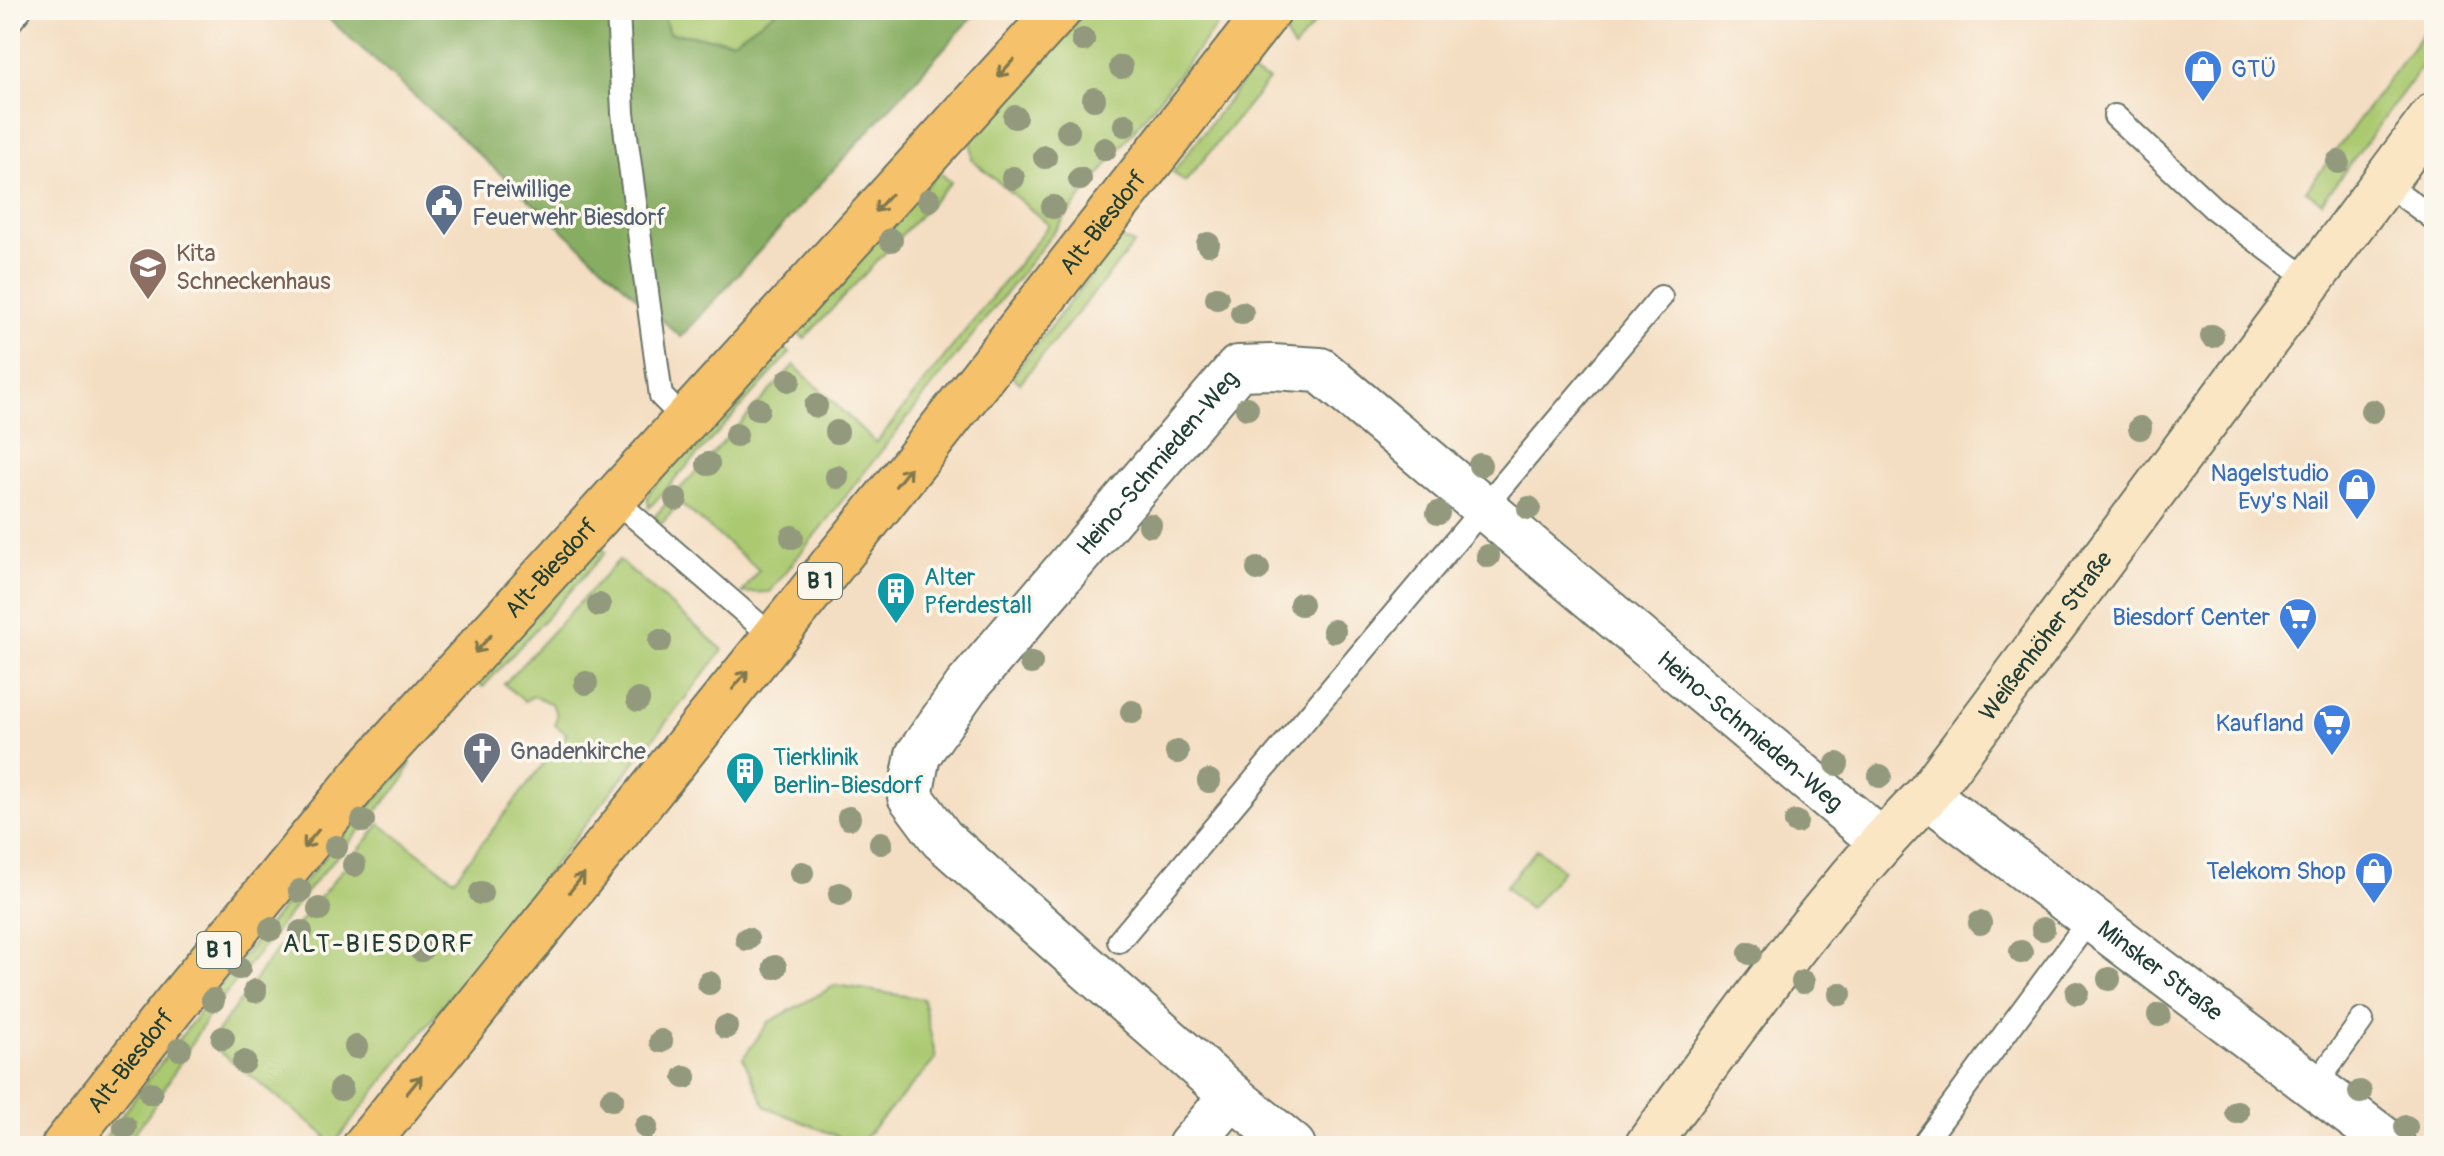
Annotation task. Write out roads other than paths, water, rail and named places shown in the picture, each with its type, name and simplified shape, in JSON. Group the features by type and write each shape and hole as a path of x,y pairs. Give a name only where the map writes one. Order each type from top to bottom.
{"main road":[{"name":"Alt-Biesdorf","path":"64,1146 172,1008 367,770 1059,10"},
{"name":"Alt-Biesdorf","path":"365,1146 774,638 1269,10"}],"street":[{"name":"Weißenhöher Straße","path":"1647,1146 1791,952 1881,841 1927,795 2384,182 2429,133"},
{"name":"Heino-Schmieden-Weg","path":"1293,1146 1232,1096 942,839 910,796 918,755 966,687 1238,368 1320,370 1881,841"},
{"name":"Minsker Straße","path":"1927,795 2393,1146"},
{"path":"1190,1146 1232,1096"}],"lane":[{"path":"10,22 20,10"},
{"path":"618,10 623,113 661,396 686,421"},
{"path":"2115,116 2213,208 2310,281"},
{"path":"2384,182 2434,219"},
{"path":"1119,941 1661,297"},
{"path":"615,500 774,638"},
{"path":"1922,1146 2090,919"},
{"path":"2314,1087 2362,1020"}],"place":[{"name":"GTÜ","path":"2203,103"},
{"name":"Freiwillige Feuerwehr Biesdorf","path":"444,237"},
{"name":"Kita Schneckenhaus","path":"148,301"},
{"name":"Nagelstudio Evy's Nail","path":"2357,521"},
{"name":"Alter Pferdestall","path":"896,625"},
{"name":"Biesdorf Center","path":"2298,651"},
{"name":"Kaufland","path":"2332,757"},
{"name":"Gnadenkirche","path":"482,785"},
{"name":"Tierklinik Berlin-Biesdorf","path":"745,805"},
{"name":"Telekom Shop","path":"2374,905"}],"district":[{"name":"ALT-BIESDORF","path":"379,944"}]}
